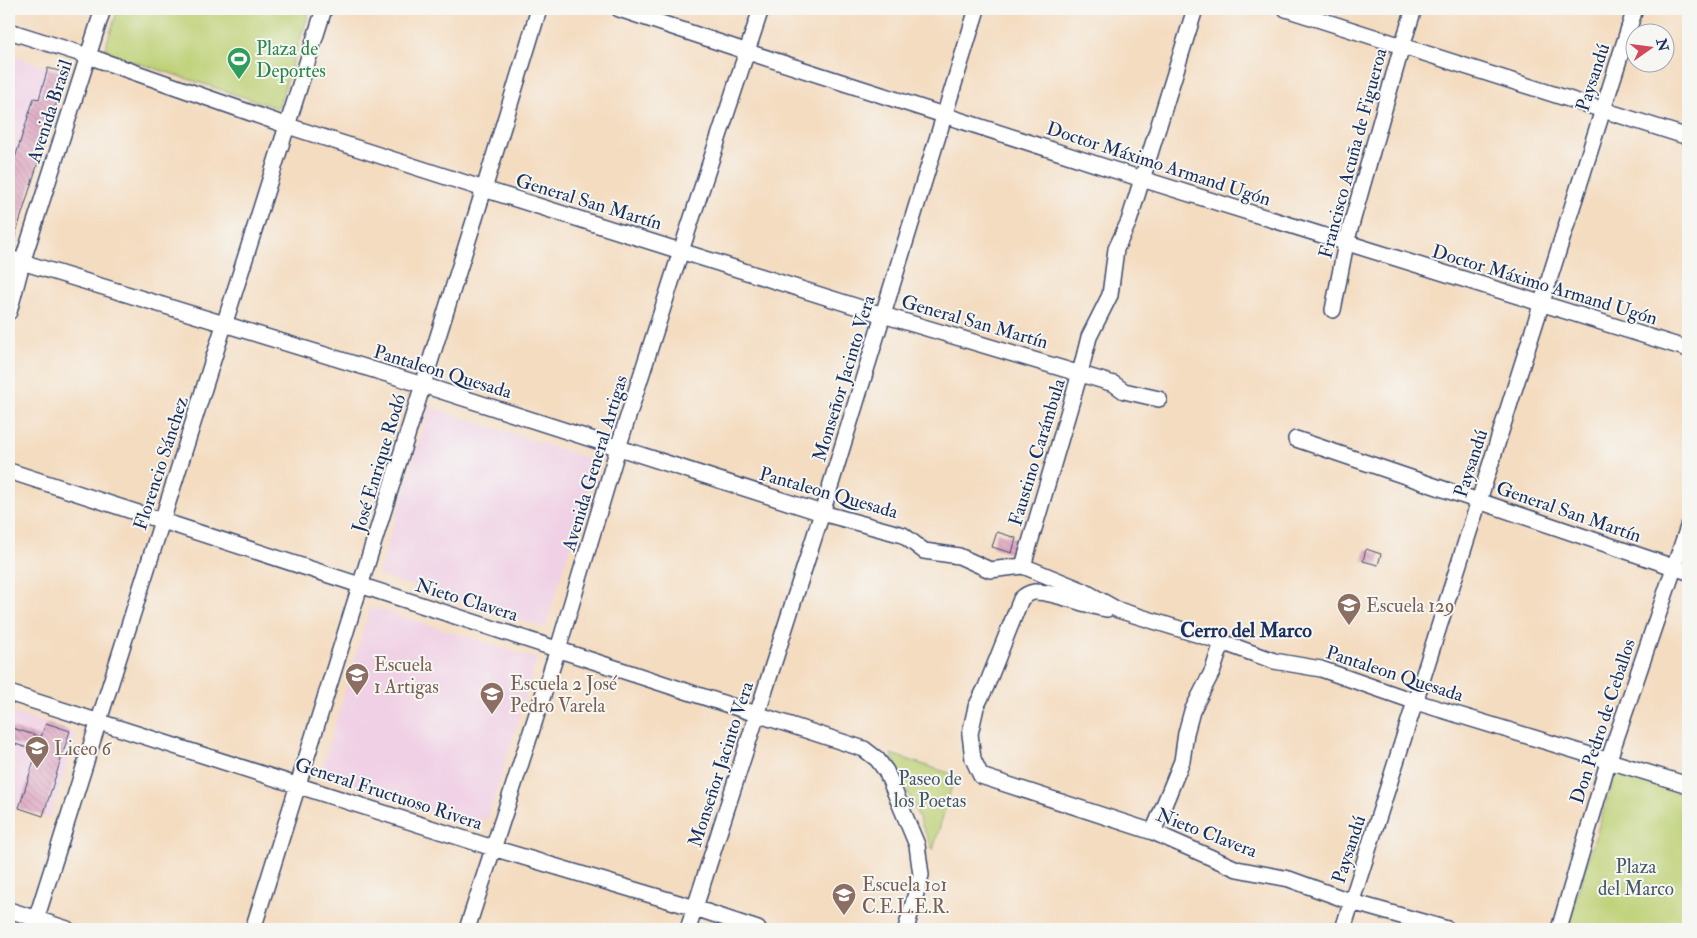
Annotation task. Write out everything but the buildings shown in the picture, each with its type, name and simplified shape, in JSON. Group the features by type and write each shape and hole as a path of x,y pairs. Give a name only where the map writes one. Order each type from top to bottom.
{"street":[{"name":"Avenida Brasil","path":"9,312 15,261 104,9"},
{"name":"Florencio Sánchez","path":"34,924 324,9"},
{"name":"José Enrique Rodó","path":"253,929 539,9"},
{"name":"Doctor Máximo Armand Ugón","path":"619,9 1142,179 1688,350"},
{"name":"Avenida General Artigas","path":"467,929 558,649 618,448 681,250 761,9"},
{"name":"Monseñor Jacinto Vera","path":"688,929 822,513 977,9"},
{"name":"Faustino Carámbula","path":"1023,566 1089,337 1110,295 1116,249 1130,221 1195,9"},
{"path":"1286,9 1688,137"},
{"name":"Francisco Acuña de Figueroa","path":"1333,310 1346,243 1414,9"},
{"name":"Paysandú","path":"1343,929 1635,9"},
{"name":"General San Martín","path":"9,31 88,56 288,126 484,189 883,315 1080,373 1114,384 1124,391 1160,399"},
{"name":"Pantaleon Quesada","path":"15,261 423,385 822,513 903,535 924,551 959,556 990,570 1023,566 1084,591 1118,610 1222,642 1274,661 1321,669 1416,702 1688,785"},
{"name":"General San Martín","path":"1296,439 1682,570"},
{"name":"Nieto Clavera","path":"9,471 864,750 878,758 894,789 917,845 921,874 906,929"},
{"name":"Don Pedro de Ceballos","path":"1559,929 1609,760 1682,570 1688,527"},
{"name":"Nieto Clavera","path":"1118,610 1095,607 1046,593 1035,592 1026,594 1021,599 986,687 976,707 970,734 973,759 981,776 1152,832 1237,869 1289,879 1352,902 1447,929"},
{"path":"1152,832 1182,761 1192,711 1213,670 1222,642"},
{"name":"General Fructuoso Rivera","path":"9,693 493,848 695,908 758,929"},
{"path":"9,910 34,924 67,929"}],"shaded area":[{"path":"9,55 66,73 14,241 9,239"},
{"path":"430,407 597,461 545,628 378,575"},
{"path":"375,608 537,659 488,818 474,824 320,775 369,611"},
{"name":"Liceo 6","path":"9,711 77,734 50,818 9,805"}],"green space":[{"name":"Plaza de Deportes","path":"118,9 310,9 278,108 104,52"},
{"name":"Paseo de los Poetas","path":"891,754 955,775 933,850"},
{"name":"Plaza del Marco","path":"1616,772 1688,796 1688,929 1566,929"}],"place":[{"name":"Plaza de Deportes","path":"239,80"},
{"name":"Escuela 129","path":"1349,626"},
{"name":"Escuela 1 Artigas","path":"357,696"},
{"name":"Escuela 2 José Pedro Varela","path":"492,715"},
{"name":"Liceo 6","path":"37,769"},
{"name":"Escuela 101 C.E.L.E.R.","path":"844,916"}],"district":[{"name":"Cerro del Marco","path":"1246,630"}]}
